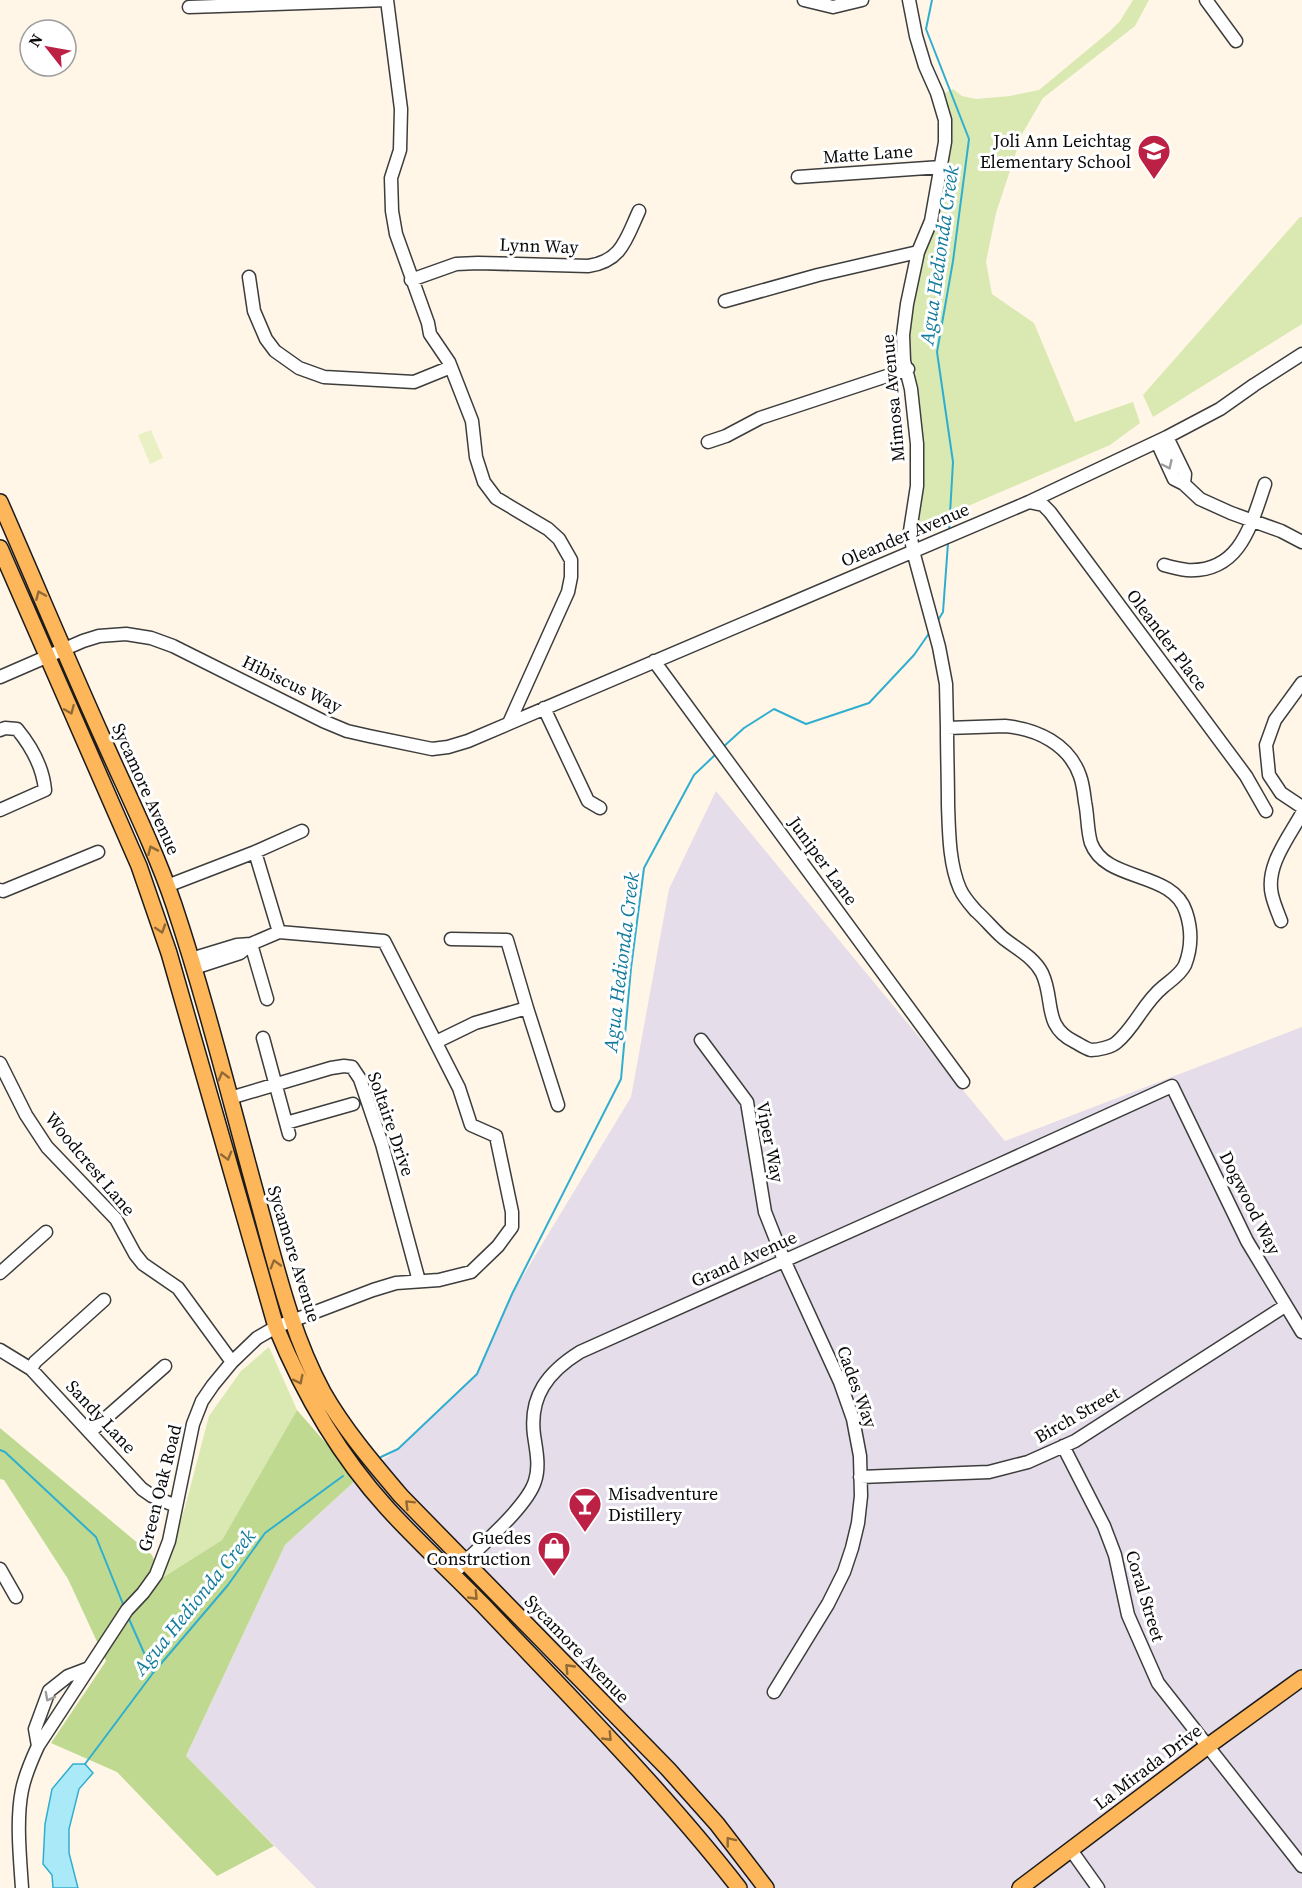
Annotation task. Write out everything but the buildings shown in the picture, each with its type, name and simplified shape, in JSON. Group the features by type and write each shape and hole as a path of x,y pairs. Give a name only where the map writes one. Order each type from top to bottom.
{"main road":[{"name":"Sycamore Avenue","path":"0,502 167,886 192,963 292,1320 323,1392 347,1429 401,1496 668,1769 717,1824 766,1888"},
{"name":"Sycamore Avenue","path":"0,548 139,867 172,964 276,1327 304,1391 333,1439 387,1508 652,1783 739,1888"},
{"name":"La Mirada Drive","path":"1020,1888 1302,1678"}],"street":[{"path":"189,7 387,0 401,109 400,150 391,178 392,211 396,234 411,280 430,334 451,367 472,421 476,457 484,482 496,498 548,529 559,539 571,560 568,592 509,723"},
{"path":"804,0 833,7 862,0"},
{"name":"Mimosa Avenue","path":"909,0 916,36 945,120 945,142 931,221 918,252 903,335 904,361 908,369 917,444 917,486 910,531 946,684 949,847 960,888 967,901 1001,936 1034,961 1041,972 1049,991 1049,1011 1059,1031 1070,1040 1090,1050 1112,1046 1125,1034 1161,988 1178,975 1184,967 1190,949 1191,934 1186,910 1181,901 1165,886 1138,877 1106,861 1096,851 1089,831 1080,775 1064,750 1044,736 1018,727 947,728"},
{"path":"1206,0 1236,41"},
{"name":"Matte Lane","path":"798,177 941,167"},
{"name":"Lynn Way","path":"411,280 456,264 478,262 588,266 601,264 612,258 621,248 639,212"},
{"path":"725,301 818,275 918,252"},
{"path":"249,277 254,311 266,339 275,351 299,368 324,377 414,382 451,367"},
{"name":"Oleander Avenue","path":"509,723 1029,502 1220,409 1302,354"},
{"path":"708,442 726,436 760,418 908,369"},
{"path":"1162,439 1174,479 1184,484 1200,499 1281,531 1302,542"},
{"path":"1164,565 1186,570 1203,569 1219,564 1242,544 1265,484"},
{"name":"Oleander Place","path":"1029,502 1042,505 1050,512 1246,776 1266,811"},
{"name":"Hibiscus Way","path":"0,677 83,640 126,634 151,638 173,646 323,721 378,738 432,748 448,747 509,723"},
{"name":"Juniper Lane","path":"654,661 963,1082"},
{"path":"1302,683 1275,720 1266,745 1269,775 1281,793 1302,807"},
{"path":"544,708 588,801 600,808"},
{"path":"0,730 17,729 24,737 44,779 45,790 0,810"},
{"path":"1281,921 1272,895 1272,871 1302,813"},
{"path":"167,886 302,831"},
{"path":"0,891 20,886 98,852"},
{"path":"255,852 279,932"},
{"path":"192,963 240,953 251,944 279,932 384,941 459,1088 471,1125 496,1136 512,1212 512,1227 498,1246 471,1272 439,1280 396,1283 292,1320"},
{"path":"451,939 507,940 558,1105"},
{"path":"251,944 267,999"},
{"path":"436,1042 475,1023 527,1008"},
{"path":"263,1038 287,1128 353,1104"},
{"name":"Viper Way","path":"701,1040 747,1102 765,1212 784,1260"},
{"name":"Woodcrest Lane","path":"0,1063 26,1115 43,1142 116,1219 143,1264 178,1288 232,1362"},
{"name":"Soltaire Drive","path":"230,1098 332,1068 352,1066 360,1079 382,1144 419,1281"},
{"name":"Grand Avenue","path":"453,1574 512,1515 525,1499 535,1481 537,1465 532,1424 535,1404 540,1390 564,1361 589,1347 1172,1086"},
{"name":"Dogwood Way","path":"1172,1086 1247,1241 1302,1332"},
{"path":"0,1274 46,1232"},
{"name":"Cades Way","path":"774,1692 828,1604 844,1572 858,1523 861,1496 860,1456 853,1419 840,1382 784,1260"},
{"path":"31,1369 104,1300"},
{"name":"Birch Street","path":"860,1477 989,1472 1029,1462 1075,1441 1286,1306"},
{"name":"Green Oak Road","path":"22,1888 19,1841 22,1790 38,1746 127,1610 156,1575 169,1541 193,1424 202,1401 232,1362 257,1338 292,1320"},
{"name":"Sandy Lane","path":"0,1350 31,1369 142,1489 176,1506"},
{"path":"90,1431 165,1366"},
{"name":"Coral Street","path":"1063,1446 1104,1526 1115,1555 1128,1615 1158,1683 1302,1866"},
{"path":"0,1569 16,1597"},
{"name":"Green Oak Road","path":"38,1746 35,1729 49,1691 68,1676 89,1667"},
{"path":"1071,1850 1098,1888"}],"shaded area":[{"path":"716,791 1005,1141 1302,1027 1302,1888 316,1888 186,1756 285,1545 357,1479 398,1449 477,1374 512,1294 631,1097 669,889"}],"green space":[{"path":"1133,0 1149,0 1135,26 1043,98 1022,134 996,213 986,262 992,294 1034,323 1075,422 1133,402 1140,423 1110,445 910,531 917,486 903,335 945,142 943,94 953,89 962,96 976,99 1010,96 1039,90 1109,32 1120,21"},
{"path":"1302,217 1302,324 1153,417 1143,395"},
{"path":"151,430 163,458 150,464 138,435"},
{"path":"269,1347 297,1410 222,1540 162,1578 185,1507 209,1416 241,1371"},
{"path":"297,1410 357,1479 285,1545 186,1756 274,1846 217,1876 117,1772 51,1743 106,1661 68,1579 4,1480 0,1479 0,1428 152,1555 162,1578 222,1540"}],"water":[{"path":"73,1764 85,1764 93,1773 79,1789 69,1829 69,1853 78,1888 53,1888 52,1875 43,1864 45,1824 52,1789"}],"waterway":[{"name":"Agua Hedionda Creek","path":"932,0 926,29 969,139 953,261 937,352 953,462 949,531"},
{"name":"Agua Hedionda Creek","path":"937,622 943,612 948,543"},
{"name":"Agua Hedionda Creek","path":"722,748 744,728 774,709 806,724 869,703 914,655 930,632"},
{"name":"Agua Hedionda Creek","path":"381,1457 398,1449 477,1374 512,1294 621,1079 631,968 644,868 694,775 716,754"},
{"path":"0,1450 5,1452 96,1537 123,1604"},
{"name":"Agua Hedionda Creek","path":"85,1764 153,1673 228,1585 265,1533 343,1476"},
{"path":"129,1619 153,1673"}],"place":[{"name":"Joli Ann Leichtag Elementary School","path":"1154,180"},
{"name":"Misadventure Distillery","path":"585,1533"},
{"name":"Guedes Construction","path":"554,1577"}]}
